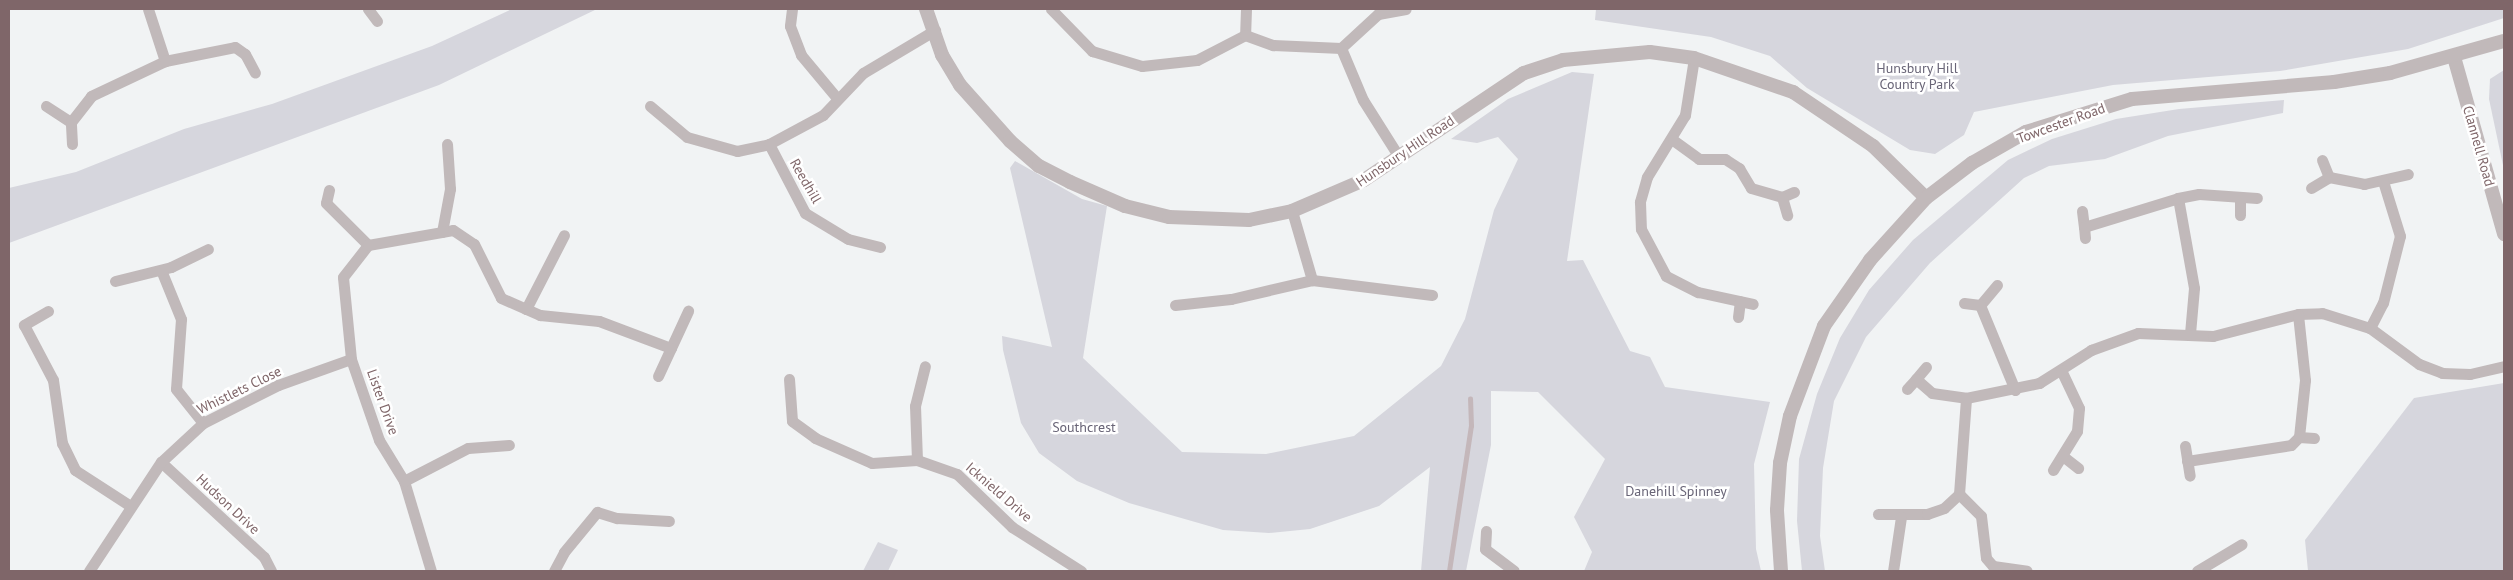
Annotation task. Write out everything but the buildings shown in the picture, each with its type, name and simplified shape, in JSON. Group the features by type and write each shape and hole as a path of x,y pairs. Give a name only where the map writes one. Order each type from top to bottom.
{"street":[{"path":"148,9 165,61"},
{"path":"368,9 377,21"},
{"path":"792,9 790,26 801,55 837,98"},
{"name":"Hunsbury Hill Road","path":"926,9 935,30 942,55 983,116 1039,166 1125,206 1169,217 1249,220 1292,211 1331,197 1398,157 1507,82 1532,70 1607,54 1650,52 1694,58 1793,92 1873,146 1926,198"},
{"path":"1052,9 1092,51 1142,66 1196,60 1245,35 1274,45 1341,48"},
{"path":"1245,35 1246,9"},
{"path":"1341,48 1356,30 1378,14 1406,9"},
{"path":"650,106 687,137 736,150 769,144 823,115 837,98 884,57 935,30"},
{"name":"Towcester Road","path":"1781,571 1777,510 1780,463 1808,364 1824,326 1870,260 1926,198 1972,163 2026,132 2086,111 2208,90 2334,82 2454,57 2504,41"},
{"path":"72,144 71,122 91,96 165,61 235,47 245,54 255,73"},
{"path":"1341,48 1364,100 1398,157"},
{"name":"Clannell Road","path":"2454,57 2504,234"},
{"path":"1694,58 1685,115 1673,140 1647,177 1640,202 1641,229 1650,252 1666,276 1682,286 1752,304"},
{"path":"46,106 71,122"},
{"path":"1673,140 1699,159 1726,159 1739,168 1751,188 1782,197 1794,192"},
{"path":"442,232 450,189 447,144"},
{"name":"Reedhill","path":"769,144 805,213 848,239 880,247"},
{"path":"2322,160 2328,177"},
{"path":"2311,188 2328,177 2364,184 2408,174"},
{"path":"2370,328 2383,303 2400,236 2383,181"},
{"path":"329,190 326,204 368,245 453,230 474,244 501,298 540,315 599,321 671,348"},
{"path":"2082,211 2085,232 2178,198 2199,194 2257,198"},
{"path":"1782,197 1787,215"},
{"path":"2178,198 2194,288 2190,334"},
{"path":"2240,198 2240,215"},
{"path":"1292,211 1312,280"},
{"path":"526,309 564,235"},
{"name":"Lister Drive","path":"368,245 344,277 352,359 379,440 404,481 432,571"},
{"path":"115,281 160,270 208,250"},
{"path":"160,270 181,319 176,389 203,423"},
{"path":"1175,304 1231,299 1312,280 1432,295"},
{"path":"1980,304 1998,285"},
{"path":"1738,317 1740,301"},
{"path":"1964,303 1980,304"},
{"path":"1980,304 2015,390"},
{"path":"48,311 24,325 53,380 62,443 75,470 129,505"},
{"path":"658,376 688,311"},
{"path":"1916,379 1932,393 1966,398 2015,390 2061,370 2115,340 2156,332 2190,334 2236,333 2298,314 2322,313 2370,328 2419,364 2442,373 2470,374 2504,366"},
{"path":"2188,461 2291,445 2299,437 2304,380 2298,314"},
{"name":"Whistlets Close","path":"89,571 129,505 161,462 203,423 278,385 352,359"},
{"path":"917,460 915,406 925,366"},
{"path":"1907,389 1926,367"},
{"path":"2053,470 2064,457 2077,431 2079,408 2061,370"},
{"name":"Icknield Drive","path":"789,379 792,421 815,438 872,463 917,460 958,474 1012,527 1082,571"},
{"path":"1878,514 1901,517 1944,508 1959,494 1966,398"},
{"path":"2299,437 2314,438"},
{"path":"404,481 468,448 509,445"},
{"path":"2185,446 2190,476"},
{"path":"2064,457 2078,468"},
{"name":"Hudson Drive","path":"161,462 264,557 271,571"},
{"path":"1959,494 1981,516 1986,558 1993,566 2027,571"},
{"path":"554,571 564,552 597,512 617,518 668,521"},
{"path":"1893,571 1901,517"},
{"path":"1486,531 1485,549 1514,571"},
{"path":"2197,571 2242,544"}],"green space":[{"path":"512,9 597,9 439,85 9,243 9,188 76,172 184,129 272,104 432,46"},
{"name":"Hunsbury Hill Country Park","path":"1596,9 2504,9 2504,18 2408,49 2280,71 2113,85 1974,112 1964,135 1935,154 1910,150 1807,88 1770,56 1711,37 1595,20"},
{"path":"2504,70 2504,170 2489,99 2490,79"},
{"name":"Danehill Spinney","path":"1572,72 1594,74 1567,261 1583,260 1630,351 1650,357 1665,387 1770,402 1754,464 1756,549 1761,571 1584,571 1592,552 1574,517 1605,459 1538,392 1491,391 1491,445 1466,571 1421,571 1430,467 1379,506 1310,529 1269,533 1223,530 1129,503 1077,481 1039,453 1021,423 1003,350 1002,336 1052,347 1010,168 1015,161 1082,199 1107,206 1083,358 1182,452 1266,454 1354,436 1441,366 1465,319 1494,210 1518,159 1498,137 1477,143 1451,139 1508,99"},
{"path":"2284,100 2283,113 2168,136 2105,159 2049,166 2024,178 1930,263 1866,337 1834,401 1823,468 1820,536 1825,571 1802,571 1797,521 1799,459 1817,394 1840,338 1869,290 1913,240 2008,160 2052,139 2116,119 2179,109"},
{"path":"2504,383 2504,571 2308,571 2305,540 2414,398"},
{"path":"878,542 898,550 888,571 863,571"}],"waterway":[{"path":"1449,571 1471,426 1470,399"}],"park label":[{"name":"Southcrest","path":"1084,427"}]}
